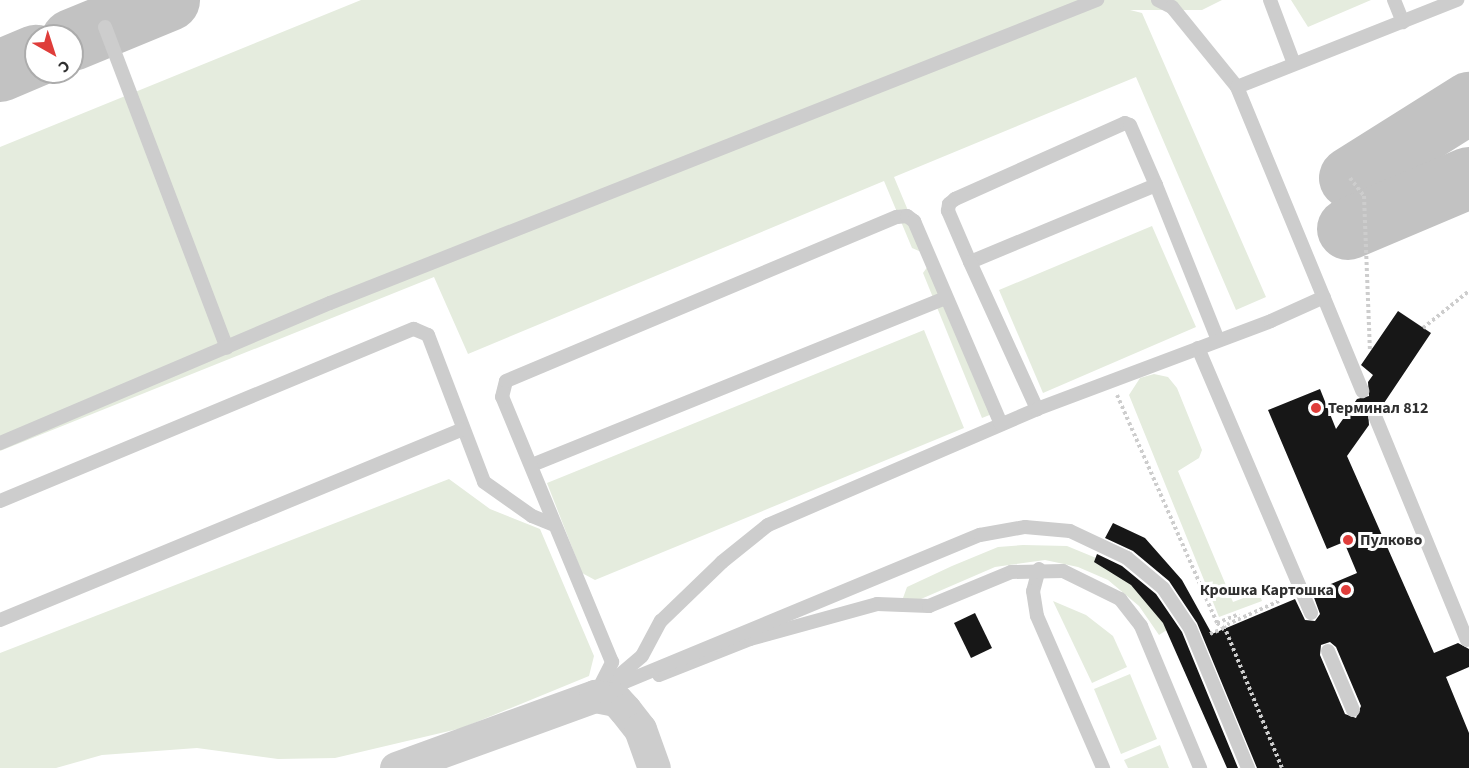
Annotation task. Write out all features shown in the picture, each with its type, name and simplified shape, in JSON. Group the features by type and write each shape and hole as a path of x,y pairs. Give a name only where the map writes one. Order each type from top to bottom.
{"street":[{"path":"396,768 595,696 616,700 626,710 640,729 654,768"}],"lane":[{"path":"0,443 330,303 1097,0"},
{"path":"1158,0 1172,7 1237,87 1362,391"},
{"path":"1270,0 1294,64"},
{"path":"1394,0 1403,21"},
{"path":"1237,87 1457,0"},
{"path":"105,27 227,348"},
{"path":"1037,409 970,262 948,204 1125,123 1134,131 1218,340"},
{"path":"970,262 1156,185"},
{"path":"595,696 612,662 502,397 506,381 897,217 907,216 914,221 1001,424"},
{"path":"595,696 642,656 668,614 768,525 1037,409 1324,297"},
{"path":"532,465 946,298"},
{"path":"0,501 414,329 428,335 461,430 484,482 532,516 554,525"},
{"path":"1198,348 1311,613"},
{"path":"1375,416 1467,640"},
{"path":"0,620 461,430"},
{"path":"595,696 641,672 980,535 1025,527 1070,531 1127,558 1164,588 1190,628 1248,768"},
{"path":"595,696 750,639 877,604 929,606 1011,572 1039,569 1063,571 1120,599 1141,626 1200,768"},
{"path":"1039,569 1033,591 1037,616 1103,768"},
{"path":"1328,651 1353,710"}],"path":[{"path":"1350,178 1365,196 1370,352"},
{"path":"1423,328 1469,291"},
{"path":"1111,381 1217,623 1224,628"},
{"path":"1279,601 1224,626 1282,768"},
{"path":"1217,623 1239,614"}],"shaded area":[{"path":"361,0 1222,0 1202,10 1130,10 1142,13 1266,297 1236,310 1136,77 894,177 922,244 919,251 912,248 884,181 468,354 434,277 0,451 0,147"},
{"path":"1291,0 1371,0 1308,27"},
{"path":"1152,226 1196,327 1043,393 999,290"},
{"path":"928,266 992,414 982,418 923,273"},
{"path":"924,330 964,428 595,580 582,573 547,483"},
{"path":"1154,374 1168,377 1177,388 1202,450 1199,458 1178,471 1233,602 1259,592 1262,601 1219,617 1129,395 1140,378"},
{"path":"449,479 490,509 540,529 594,656 589,676 462,728 335,758 278,759 197,748 102,755 56,768 0,768 0,653"},
{"path":"1067,546 1118,567 1173,626 1159,635 1139,606 1108,580 1078,567 1045,560 995,567 914,602 903,598 907,587 952,566 998,547"},
{"path":"1053,601 1086,615 1113,636 1127,667 1092,683"},
{"path":"1130,674 1157,739 1121,754 1094,689"},
{"path":"1160,745 1169,768 1128,768 1124,760"}],"building":[{"name":"Пулково","path":"1398,311 1431,333 1380,409 1368,411 1369,425 1347,456 1434,653 1458,643 1469,649 1469,667 1446,677 1469,733 1469,768 1257,768 1197,623 1169,581 1133,551 1105,538 1113,523 1145,538 1182,580 1212,634 1295,599 1305,620 1315,621 1320,614 1312,592 1357,573 1344,542 1327,549 1268,410 1320,389 1336,429 1357,399 1369,396 1368,382 1373,375 1361,365","holes":["1330,642 1336,647 1361,706 1356,718 1345,714 1320,655 1321,645"]},
{"path":"1097,554 1122,566 1156,594 1182,632 1238,768 1227,768 1163,623 1131,585 1094,562"},
{"path":"975,613 992,648 971,658 954,623"}],"taxiway":[{"path":"84,35 169,0"},
{"path":"0,71 24,61"},
{"path":"1350,178 1469,103"},
{"path":"1348,229 1469,178"}],"place":[{"name":"Терминал 812","path":"1316,408"},
{"name":"Пулково","path":"1348,540"},
{"name":"Крошка Картошка","path":"1346,590"}]}
